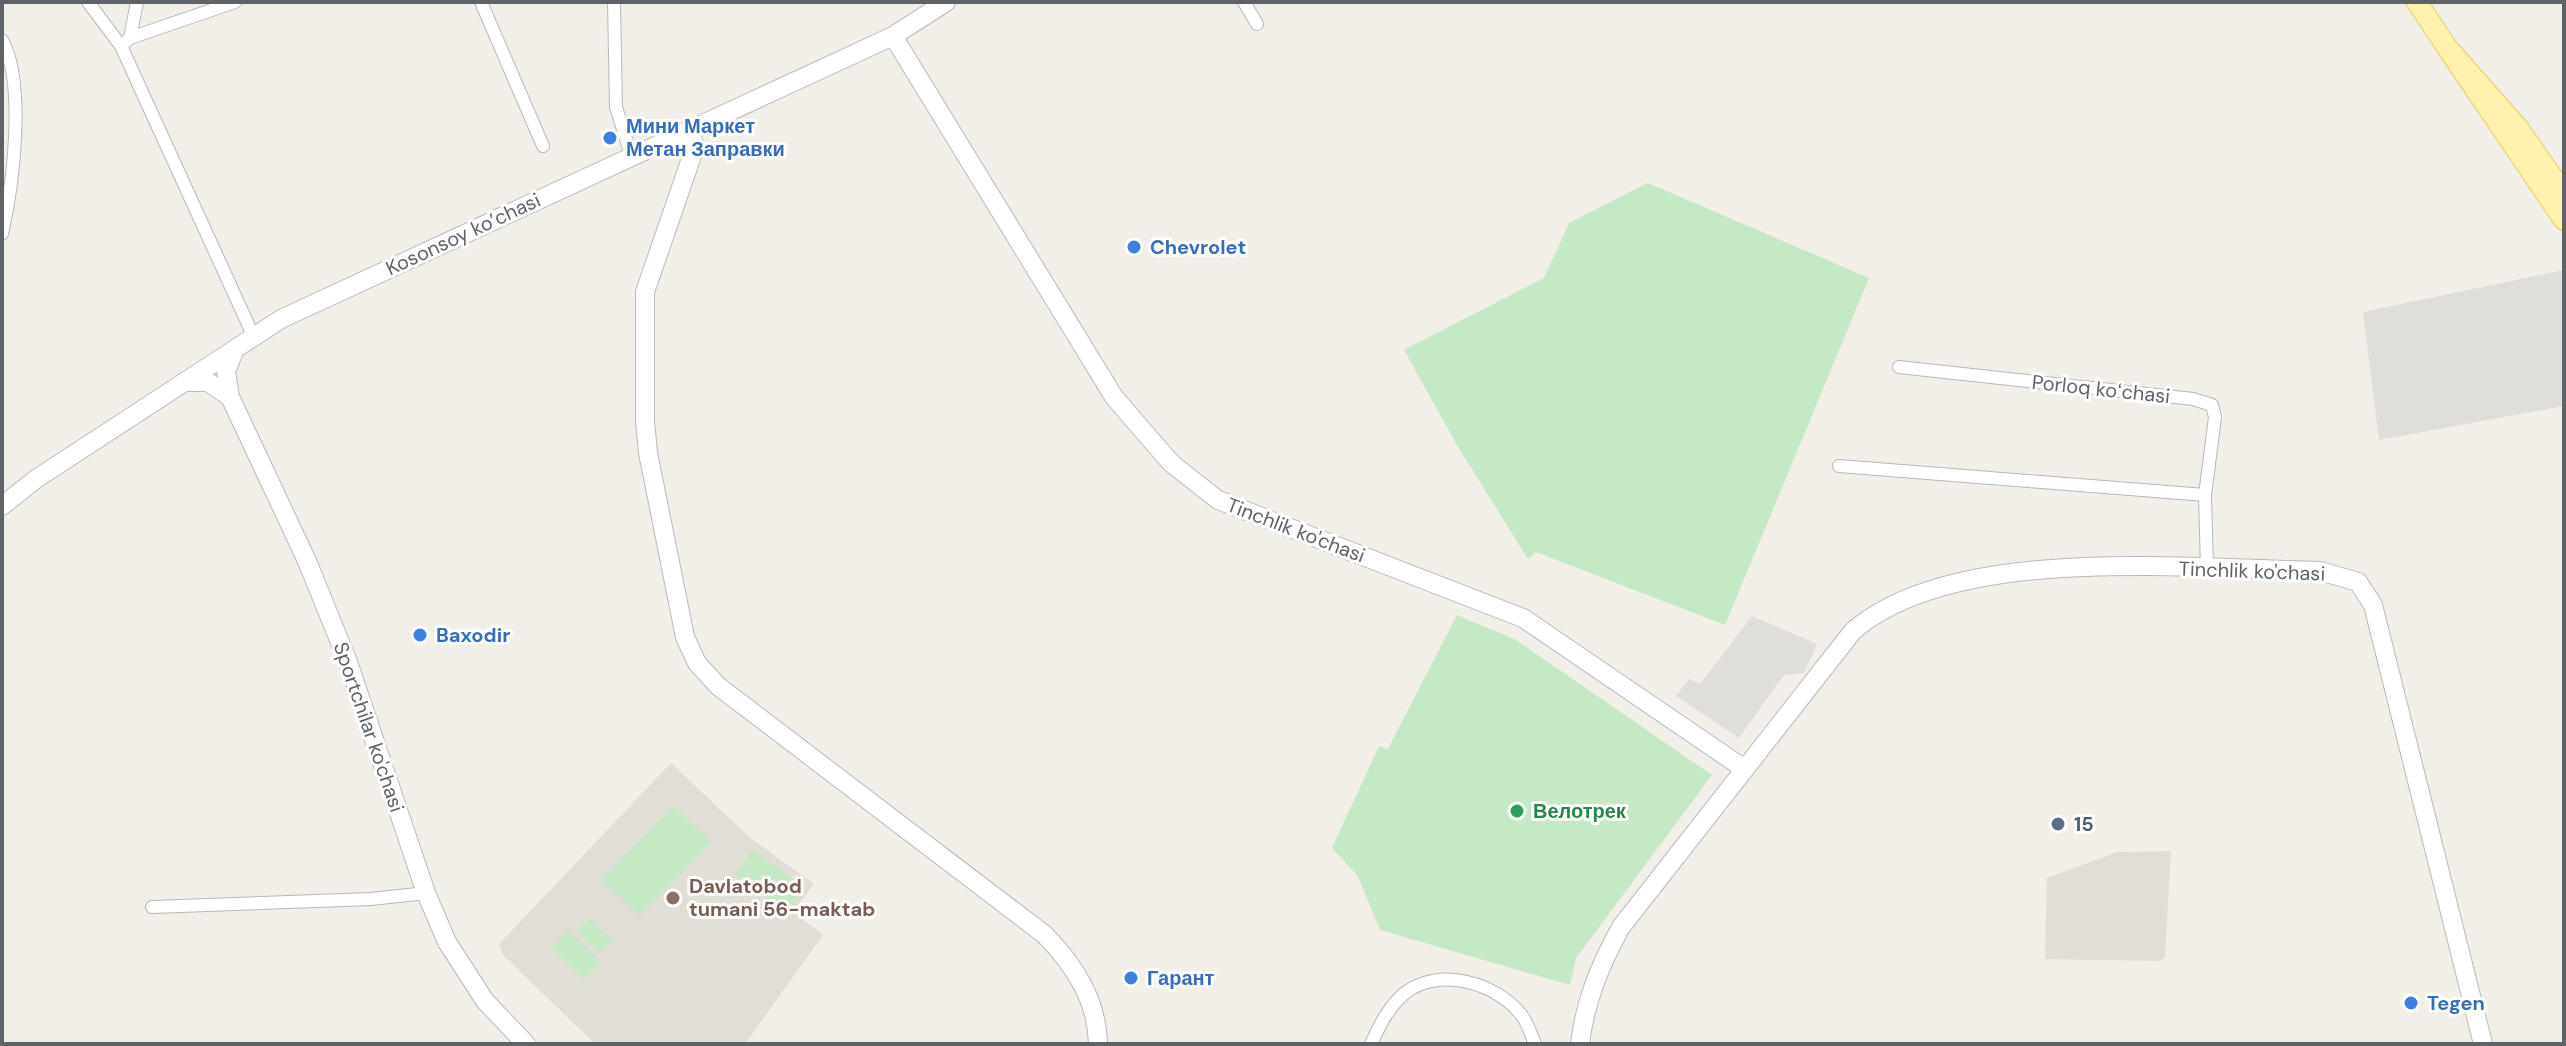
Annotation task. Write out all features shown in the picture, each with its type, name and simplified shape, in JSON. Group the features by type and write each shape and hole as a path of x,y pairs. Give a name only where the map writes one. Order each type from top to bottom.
{"main road":[{"path":"2417,2 2564,220"},
{"path":"2446,46 2519,129 2564,194"}],"street":[{"path":"88,2 125,42 253,335"},
{"path":"125,42 137,2"},
{"path":"125,42 235,2"},
{"path":"481,2 543,146"},
{"path":"614,2 616,107 632,158"},
{"name":"Kosonsoy ko’chasi","path":"2,506 36,479 253,335 317,301 893,36 946,2"},
{"path":"1244,2 1257,24"},
{"name":"Tinchlik ko'chasi","path":"893,36 1114,397 1151,442 1193,482 1247,513 1523,618 1743,768"},
{"path":"2,40 8,51 7,107 13,169 2,234"},
{"path":"690,131 695,147 648,281 643,316 648,453 672,582 690,650 718,686 1045,935 1075,971 1087,992 1095,1015 1098,1044"},
{"path":"230,397 226,371 235,349"},
{"name":"Porloq koʻchasi","path":"1899,367 2193,399 2212,405 2214,430 2205,495 2207,569"},
{"path":"182,383 208,382 230,397"},
{"name":"Sportchilar ko'chasi","path":"230,397 307,561 348,662 426,893 447,942 485,1001 526,1044"},
{"path":"1839,466 2205,495"},
{"name":"Tinchlik ko'chasi","path":"1580,1044 1583,1016 1597,970 1621,927 1846,638 1875,613 1900,599 1948,585 2046,567 2320,571 2358,582 2373,605 2411,770 2435,845 2483,1044"},
{"path":"152,907 371,899 426,893"},
{"path":"1371,1044 1385,1015 1407,992 1427,983 1453,979 1483,987 1507,1002 1523,1016 1535,1044"}],"shaded area":[{"path":"2564,270 2564,406 2379,440 2363,312"},
{"path":"1752,616 1817,644 1804,673 1784,675 1739,738 1676,696 1689,679 1700,684"},
{"name":"Davlatobod tumani 56-maktab","path":"671,763 749,837 814,884 793,912 823,935 745,1044 595,1044 503,955 499,944"},
{"path":"2171,851 2165,957 2159,961 2045,959 2047,878 2117,852"}],"green space":[{"path":"1648,183 1869,278 1725,625 1536,552 1528,559 1457,445 1404,350 1544,278 1569,223"},
{"name":"Велотрек","path":"1457,615 1516,640 1712,775 1576,958 1570,985 1380,930 1358,876 1332,848 1379,746 1388,749"},
{"path":"673,806 711,842 640,916 602,880"},
{"path":"753,850 804,887 786,911 735,874"},
{"path":"589,919 612,941 599,954 577,931"},
{"path":"568,930 600,962 583,979 551,947"}],"place":[{"name":"Мини Маркет Метан Заправки","path":"610,138"},
{"name":"Chevrolet","path":"1134,247"},
{"name":"Baxodir","path":"420,635"},
{"name":"Велотрек","path":"1517,811"},
{"name":"15","path":"2058,824"},
{"name":"Davlatobod tumani 56-maktab","path":"673,898"},
{"name":"Гарант","path":"1131,978"},
{"name":"Tegen","path":"2411,1003"}]}
